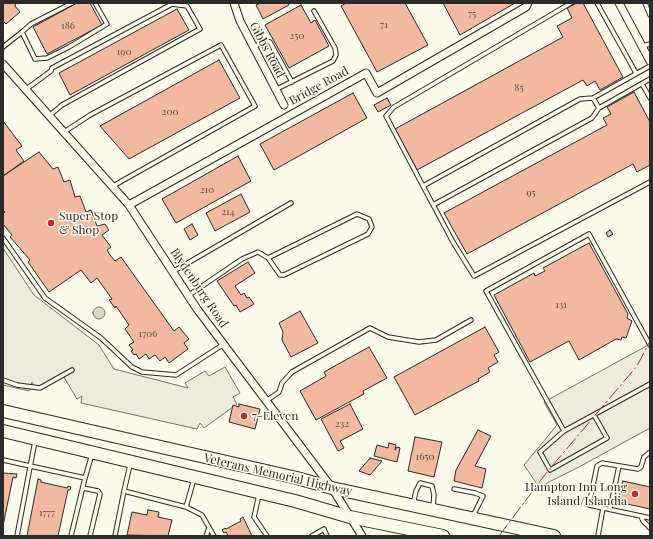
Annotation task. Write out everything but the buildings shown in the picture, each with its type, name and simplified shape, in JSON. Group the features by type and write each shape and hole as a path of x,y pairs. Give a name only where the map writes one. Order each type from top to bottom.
{"highway":[{"name":"Veterans Memorial Highway","path":"3,411 297,478 332,488 554,536"},
{"name":"Veterans Memorial Highway","path":"3,431 260,493 350,517 443,536"}],"street":[{"name":"Gibbs Road","path":"234,3 240,21 284,105"},
{"name":"Bridge Road","path":"129,205 366,73 378,93 519,10 528,3"},
{"path":"619,3 650,61"},
{"name":"Blydenburg Road","path":"3,64 129,205 189,295 224,344 332,488 362,536"}],"lane":[{"path":"3,47 31,24 72,3"},
{"path":"22,32 35,59 46,58 69,47 107,24 95,3"},
{"path":"571,3 394,107 386,116 453,242 474,276 650,182"},
{"path":"597,3 636,73"},
{"path":"645,3 650,15"},
{"path":"26,90 51,71 52,68 172,4 187,6 200,29 62,105 49,116"},
{"path":"275,90 333,61 336,55 335,48 314,11"},
{"path":"254,48 265,41 270,42 292,82"},
{"path":"642,46 650,44"},
{"path":"64,132 90,116 221,45 255,106 113,186"},
{"path":"423,186 580,99 593,98 650,66"},
{"path":"433,205 592,118 599,108 650,79"},
{"path":"642,84 650,98"},
{"path":"593,98 599,108"},
{"path":"174,271 291,203"},
{"path":"189,295 242,259 258,252 268,258 280,275 284,276 368,234 372,227 369,219 357,214 268,258"},
{"path":"564,431 486,291 589,234 650,345"},
{"path":"3,238 45,298 101,338 132,367 142,372 176,374 224,344"},
{"path":"266,401 279,392 282,383 292,372 370,328 388,337 420,342 436,340 471,320"},
{"path":"3,380 17,385 40,388 72,370"},
{"path":"594,415 607,438 550,470 540,452 564,431 650,384"},
{"path":"17,536 35,439"},
{"path":"650,452 644,457 641,467 638,469 602,463 597,466 589,505 650,518"},
{"path":"71,536 92,453"},
{"path":"3,460 85,478"},
{"path":"115,536 131,462"},
{"path":"610,509 619,466"},
{"path":"186,507 194,477"},
{"path":"412,506 420,483 432,486 434,495 433,510"},
{"path":"82,488 98,491 100,494 90,536"},
{"path":"454,489 483,496 472,518"},
{"path":"124,491 186,507 202,515 214,536"},
{"path":"260,493 254,517 267,536"},
{"path":"598,536 603,508"},
{"path":"641,516 643,521 650,528"},
{"path":"206,536 209,527"},
{"path":"312,536 324,529 328,536"}],"shaded area":[{"path":"3,248 34,295 99,345 114,369 188,388 185,383 205,371 209,376 225,367 240,393 233,397 237,404 204,428 200,423 197,429 81,403 82,396 77,399 62,374 36,389 32,382 29,391 3,385"},
{"path":"97,307 101,307 105,313 101,319 97,319 93,315 93,311"},
{"path":"650,344 650,428 539,487 524,465 557,425 544,402"}],"power":[{"path":"499,536 547,472 637,366 650,341"}],"place":[{"name":"Super Stop & Shop","path":"51,223"},
{"name":"7-Eleven","path":"244,416"},
{"name":"Hampton Inn Long Island/Islandia","path":"635,494"}]}
